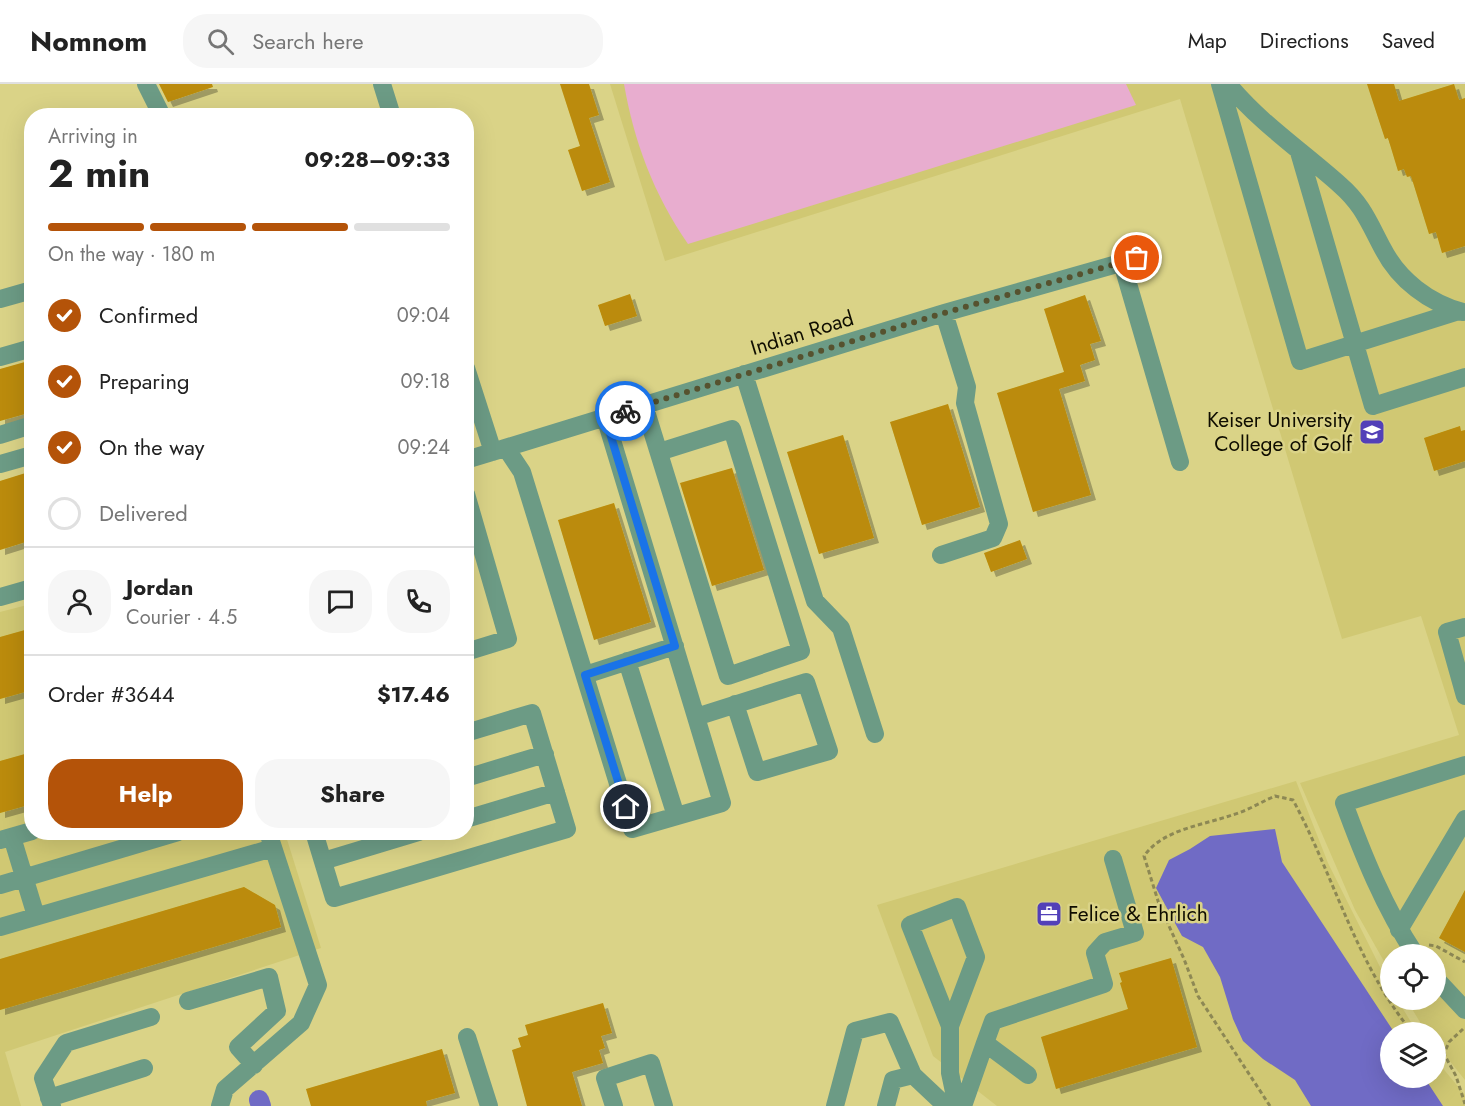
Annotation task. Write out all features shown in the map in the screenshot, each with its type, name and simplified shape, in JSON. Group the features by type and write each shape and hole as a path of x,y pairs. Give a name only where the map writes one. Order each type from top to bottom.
{"street":[{"path":"146,84 158,108"},
{"path":"382,84 390,108"},
{"path":"1220,84 1300,361 1462,312"},
{"path":"1228,84 1245,105 1341,185 1372,225 1389,260 1409,282 1432,300 1462,312"},
{"path":"1299,152 1373,406 1465,377"},
{"name":"Indian Road","path":"474,458 944,313 1152,254"},
{"path":"1122,263 1180,462"},
{"path":"0,299 24,292"},
{"path":"941,555 993,538 999,524 965,403 967,387 944,313"},
{"path":"0,357 24,350"},
{"path":"744,374 815,601 841,628 875,735"},
{"path":"474,388 499,450 522,472 632,829 722,803 605,417"},
{"path":"644,405 728,676 801,651 732,429 659,452"},
{"path":"0,435 24,428"},
{"path":"0,464 24,456"},
{"path":"474,536 508,639 474,650"},
{"path":"0,597 24,590"},
{"path":"1465,627 1447,632 1465,696"},
{"path":"585,675 675,646"},
{"path":"627,661 676,816"},
{"path":"696,717 735,704 806,682 829,751 757,772 735,704"},
{"path":"316,840 334,898 567,829 532,713 474,731"},
{"path":"474,776 545,754"},
{"path":"1407,942 1362,854 1344,803 1465,765"},
{"path":"474,817 556,792"},
{"path":"1407,942 1465,819"},
{"path":"24,833 6,838 24,878 36,916"},
{"path":"0,885 151,840"},
{"path":"0,927 270,840 318,985 301,1023 225,1089 220,1106"},
{"path":"323,861 393,840"},
{"path":"963,1106 993,1021 1104,984 1095,953 1105,942 1135,933 1113,859"},
{"path":"950,1026 910,925 957,907 976,957 950,1026 950,1073 957,1106"},
{"path":"188,1001 269,977 277,1011 238,1047 254,1065"},
{"path":"1446,990 1465,1010"},
{"path":"144,1068 51,1102 44,1078 66,1043 151,1017"},
{"path":"835,1106 855,1031 890,1022 913,1075 946,1106"},
{"path":"468,1037 489,1106"},
{"path":"985,1043 1028,1075"},
{"path":"614,1106 605,1078 651,1063 664,1106"},
{"path":"886,1106 893,1080 913,1075"}],"path":[{"path":"1270,1106 1198,996 1184,958 1159,904 1144,856 1151,847 1170,836 1203,823 1233,815 1275,795 1293,800 1306,824 1352,931 1392,1008 1404,1022"},
{"path":"1407,942 1436,946 1465,962"},
{"path":"1446,1049 1449,1042 1463,1029"},
{"path":"1446,1058 1456,1076 1465,1104"}],"shaded area":[{"name":"Keiser University College of Golf","path":"610,84 1465,84 1465,1080 1446,1056 1446,1022 1420,1022 1413,1010 1446,1010 1446,944 1380,944 1380,954 1355,910 1300,783 1459,735 1421,616 1342,639 1180,99 665,261"},
{"path":"624,84 1126,84 1136,105 688,244 665,206 647,167 633,127"},
{"path":"24,606 24,840 287,840 321,948 5,1052 21,1106 0,1106 0,612"},
{"path":"1296,781 1328,863 1380,967 1380,1010 1404,1010 1411,1022 1380,1022 1380,1088 1446,1088 1446,1072 1465,1095 1465,1106 997,1106 933,1056 877,905"},
{"path":"1275,829 1282,862 1387,1022 1380,1022 1380,1088 1431,1088 1443,1106 1311,1106 1295,1080 1263,1059 1243,1041 1233,1019 1220,977 1203,947 1182,936 1156,888 1169,860 1210,836"}],"building":[{"path":"159,84 212,84 213,87 168,102"},
{"path":"560,84 589,84 599,115 589,118 610,182 582,191 568,150 580,146"},
{"path":"1367,84 1394,84 1399,101 1454,84 1459,100 1465,98 1465,246 1442,253 1436,232 1429,234 1411,176 1407,177 1404,169 1398,171"},
{"path":"630,294 637,316 605,326 598,305"},
{"path":"1085,295 1101,341 1090,344 1095,360 1080,365 1085,381 1059,389 1091,495 1033,512 997,393 1064,372 1044,309"},
{"path":"24,362 24,414 0,421 0,369"},
{"path":"948,404 980,507 922,525 890,422"},
{"path":"1460,426 1461,431 1465,430 1465,461 1434,471 1424,438"},
{"path":"843,435 874,538 819,554 787,452"},
{"path":"732,468 764,570 712,586 680,483"},
{"path":"24,474 24,542 0,550 0,481"},
{"path":"614,503 651,622 594,640 558,520"},
{"path":"1020,540 1027,559 991,572 984,553"},
{"path":"24,630 24,692 0,699 0,637"},
{"path":"24,754 24,806 0,813 0,761"},
{"path":"244,887 275,905 281,927 0,1010 0,959"},
{"path":"1465,890 1465,952 1439,938"},
{"path":"1171,958 1197,1047 1056,1089 1041,1037 1128,1009 1119,973"},
{"path":"603,1003 612,1033 601,1036 605,1048 599,1050 603,1063 572,1072 582,1106 527,1106 512,1050 521,1047 518,1038 528,1035 525,1025"},
{"path":"442,1049 455,1093 426,1101 427,1106 311,1106 306,1089"}],"waterway":[{"path":"259,1100 261,1106"}],"way so far":[{"path":"625,411 944,313 1137,258"}],"place":[{"name":"Keiser University College of Golf","path":"1372,432"},
{"name":"Felice & Ehrlich","path":"1049,914"}],"route":[{"path":"625,411 605,417 675,646 585,675 626,807"}]}
